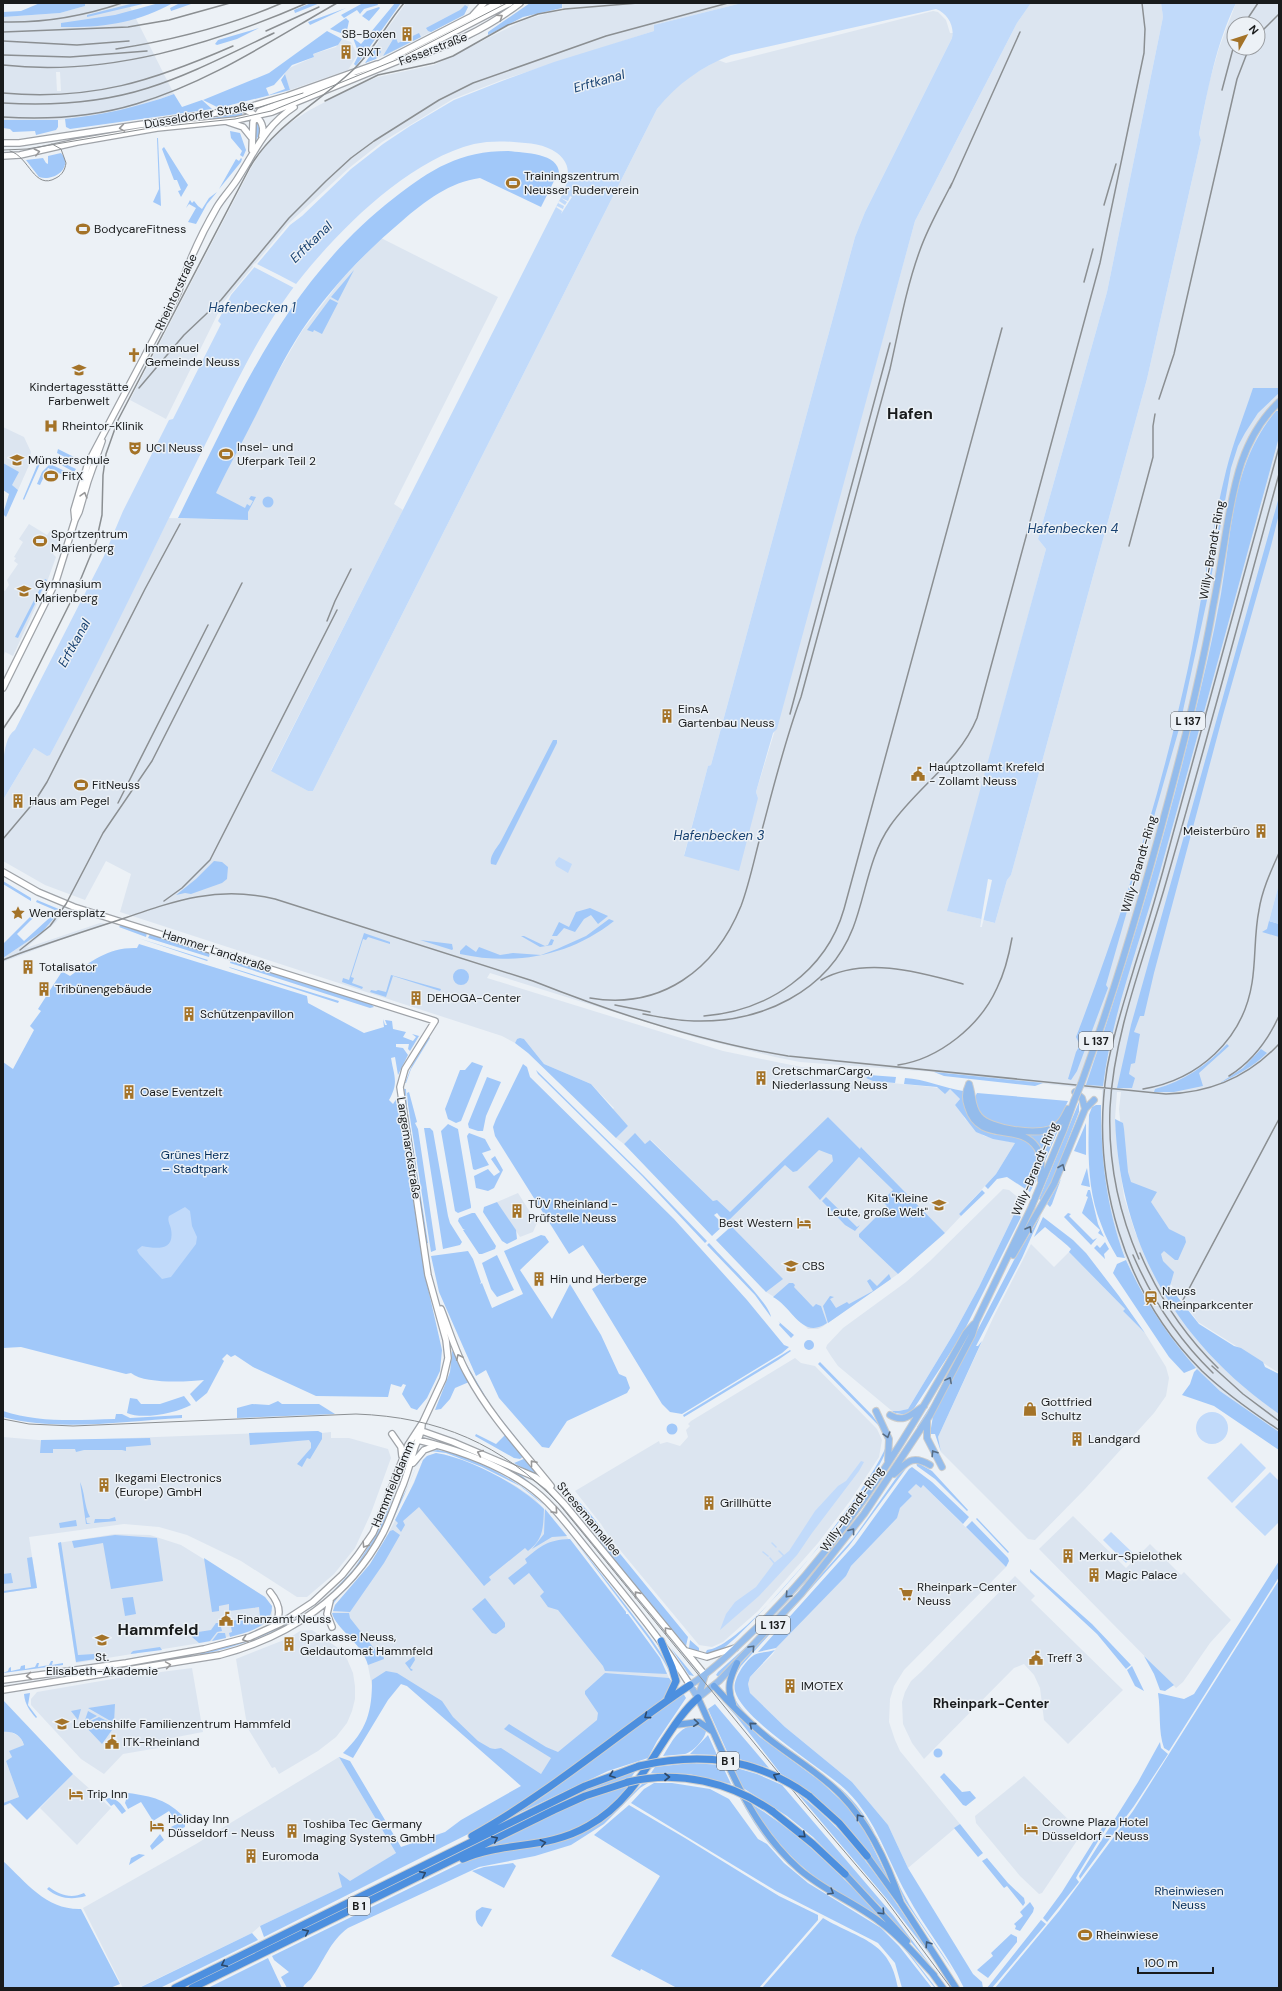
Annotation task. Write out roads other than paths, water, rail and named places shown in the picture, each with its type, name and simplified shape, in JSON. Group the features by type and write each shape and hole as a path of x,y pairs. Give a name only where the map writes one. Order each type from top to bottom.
{"highway":[{"path":"661,1642 672,1667 676,1681 665,1702"},
{"path":"737,1663 728,1689 737,1711"},
{"path":"453,1850 460,1842 501,1820 544,1792 690,1685"},
{"path":"712,1687 769,1739 826,1781 852,1807 863,1821 879,1850 901,1903"},
{"path":"447,1862 455,1862 490,1850 548,1842 573,1834 601,1818 624,1797 645,1772 675,1725 698,1698 747,1803 762,1828 779,1849 812,1880 880,1922 934,1975"},
{"path":"675,1725 699,1722 705,1724 714,1732"},
{"name":"B 1","path":"192,1988 261,1950 268,1942 585,1786 639,1766 688,1758 730,1761 770,1774 809,1796 839,1823 867,1856 901,1903 956,1988"},
{"name":"B 1","path":"175,1988 261,1950 271,1949 579,1798 628,1782 667,1777 704,1781 737,1791 772,1811 813,1844 845,1874 888,1919 943,1988"}],"main road":[{"name":"Fesserstraße","path":"462,22 473,15 484,3"},
{"name":"Düsseldorfer Straße","path":"252,139 252,122 260,111 321,89 377,64 498,3"},
{"name":"Düsseldorfer Straße","path":"3,156 26,154 70,143 157,128 227,122 256,116 302,101 386,66 510,3"},
{"name":"Fesserstraße","path":"386,66 452,44 480,30 520,3"},
{"name":"Düsseldorfer Straße","path":"3,144 63,137 242,109 287,96 377,64"},
{"name":"Rheintorstraße","path":"74,520 74,510 88,463 178,293 187,265 217,206 239,177 260,140 279,118 302,101"},
{"path":"242,109 256,116 263,128 260,140"},
{"path":"227,122 243,127 252,139"},
{"name":"Rheintorstraße","path":"250,156 252,139"},
{"name":"Willy-Brandt-Ring","path":"712,1687 737,1663 828,1562 864,1514 889,1477 930,1415 972,1335 976,1322 1004,1267 1031,1208 1064,1129 1113,990 1166,811 1213,609 1232,492 1239,465 1255,432 1279,402"},
{"name":"Rheintorstraße","path":"74,520 79,512 106,430"},
{"path":"3,688 56,581 74,520"},
{"name":"Hammer Landstraße","path":"3,872 38,892 66,904 435,1021"},
{"name":"Langemarckstraße","path":"418,1440 422,1424 443,1380 448,1358 446,1340 431,1284 400,1087 405,1069 435,1021"},
{"path":"1041,1184 1042,1158 1034,1144 1022,1135 994,1132 980,1126 968,1110 966,1091 969,1084 975,1110 987,1123 998,1127 1038,1131 1047,1130 1056,1126 1064,1118 1074,1101"},
{"path":"1075,1092 1082,1098 1084,1109"},
{"path":"1004,1267 1045,1202 1059,1174 1084,1109 1094,1100"},
{"name":"Langemarckstraße","path":"431,1284 455,1350 474,1386 495,1417 565,1505"},
{"name":"Willy-Brandt-Ring","path":"705,1675 766,1619 809,1571 857,1507 888,1462 925,1405 966,1333 976,1322"},
{"path":"890,1415 898,1418 907,1418 925,1405"},
{"path":"876,1411 889,1439 888,1462"},
{"path":"930,1415 926,1427 927,1438 942,1467"},
{"name":"Stresemannallee","path":"420,1430 453,1442 535,1477 548,1487 565,1505 705,1675 712,1687"},
{"name":"Hammfelddamm","path":"3,1680 126,1663 204,1649 230,1644 269,1629 313,1602 342,1575 357,1556 373,1533 408,1445 420,1430"},
{"path":"392,1434 401,1447 402,1462"},
{"name":"Stresemannallee","path":"418,1440 464,1454 502,1471 519,1480 540,1495 557,1513 661,1642 698,1698"},
{"name":"Hammfelddamm","path":"3,1690 186,1662 236,1651 278,1635 294,1626 331,1599 350,1580 382,1534 411,1464 418,1440"},
{"path":"411,1464 427,1448 442,1447"},
{"path":"889,1477 905,1463 913,1460 920,1460 930,1465"},
{"path":"269,1629 277,1621 279,1612 276,1600 270,1592"},
{"path":"331,1599 327,1614 332,1627"},
{"path":"685,1651 707,1656 735,1648"},
{"path":"698,1698 705,1675"},
{"name":"L 137","path":"690,1685 705,1675"},
{"path":"690,1685 712,1687"},
{"name":"L 137","path":"698,1698 712,1687"}],"water":[{"path":"742,3 1031,3 1017,23 915,221 777,729 773,733 756,792 758,798 739,871 684,856 708,766 711,765 855,237 865,212 952,38 953,33 949,20 944,14 936,9 731,55 690,77 681,84 657,109 313,791 308,791 271,771 561,197 566,185 568,174 566,163 562,158 552,150 542,146 509,142 479,143 450,152 426,164 380,196 339,235 304,274 288,295 260,339 199,457 107,644 50,755 47,756 34,748 3,800 3,762 10,735 15,730 104,556 123,511 169,420 173,419 221,324 218,321 231,295 290,225 302,216 351,169 383,144 454,100 554,62 654,31 654,25"},
{"name":"Hafenbecken 4","path":"1161,3 1236,3 1230,16 1226,16 1226,26 1209,84 1199,134 1201,140 1147,379 1011,875 1007,880 995,923 983,920 982,927 980,927 981,919 947,911 1046,549 1038,539 1107,292 1163,17"},
{"path":"559,857 572,864 568,873 556,866 555,862"},
{"path":"1279,884 1279,924 1269,921"},
{"path":"185,1207 190,1211 192,1226 197,1237 196,1244 171,1277 162,1279 137,1250 142,1246 159,1248 168,1245 172,1236 168,1218"},
{"path":"1212,1412 1223,1417 1228,1428 1223,1439 1212,1444 1201,1439 1196,1428 1201,1417"},
{"path":"1241,1443 1266,1468 1232,1503 1207,1478"},
{"path":"861,1461 864,1462 859,1471 797,1555 759,1596 720,1630 726,1614 735,1602 756,1587 774,1563 789,1551 815,1511 838,1486 846,1481"},
{"path":"1270,1472 1279,1481 1279,1522 1265,1536 1235,1507"},
{"path":"1111,1532 1134,1554 1126,1563 1103,1540"}],"waterway":[{"path":"772,1543 776,1547"},
{"path":"779,1551 784,1556"},
{"path":"763,1552 768,1556"},
{"path":"770,1558 774,1563"}],"tram line":[{"path":"3,150 27,149 156,127 235,119 271,111 396,60 507,3"},
{"path":"226,115 260,107 303,93"},
{"path":"10,151 17,154 42,180 48,181 62,174 66,163 61,149 52,144"},
{"path":"3,1419 29,1424 73,1426 356,1414 386,1416 442,1428 492,1450 515,1465 559,1504 804,1804 885,1899 951,1988"}],"railway":[{"path":"3,22 63,18 93,12 122,3"},
{"path":"3,32 128,27 169,20 230,3"},
{"path":"116,49 180,37 242,19 282,3"},
{"path":"3,65 42,67 82,66 159,54 235,32 307,3"},
{"path":"3,117 54,118 87,115 136,104 163,95 189,85 239,60 337,3"},
{"path":"3,729 19,705 75,593 96,542 102,515 103,475 106,454 118,420 250,167 272,138 329,91 363,60 404,3"},
{"path":"325,101 378,75 434,63 453,56 508,25 538,14 565,9 638,3"},
{"path":"139,388 184,335 221,300 289,218 351,158 374,141 439,100 473,83 606,36 728,3"},
{"path":"643,1014 675,1020 694,1021 719,1020 744,1016 767,1009 789,999 809,986 827,970 842,950 853,928 872,862 890,826 912,799 960,748 977,718 1100,263 1144,53 1145,29 1142,3"},
{"path":"1249,16 1258,3"},
{"path":"266,31 319,7"},
{"path":"1266,27 1279,14"},
{"path":"950,188 1020,32"},
{"path":"3,103 58,104 94,100 130,93 180,76 274,33"},
{"path":"3,41 77,45 129,41"},
{"path":"3,93 35,95 65,94 121,86 176,69 233,46"},
{"path":"3,55 70,57 147,51"},
{"path":"1222,90 1231,56"},
{"path":"1159,399 1174,354 1237,79 1246,56"},
{"path":"1104,205 1116,164"},
{"path":"590,998 616,1000 640,998 662,991 682,980 701,966 716,949 730,929 741,906 750,878 780,763 801,697 890,369 911,279 927,233 952,183"},
{"path":"1084,282 1093,249"},
{"path":"704,1016 728,1013 772,997 809,969 824,952 835,931 844,909 1002,328"},
{"path":"790,714 890,343"},
{"path":"1129,546 1153,457 1153,426 1155,414"},
{"path":"1279,447 1163,872 1116,1030 1107,1069 1103,1110 1104,1151 1109,1192 1118,1231 1133,1269 1151,1306 1175,1340 1202,1371 1239,1402 1279,1430"},
{"path":"1139,1259 1120,1204 1111,1147 1110,1108 1118,1050 1132,992 1159,907 1196,778 1279,474"},
{"path":"3,839 35,801 47,782 145,589 180,524"},
{"path":"327,621 351,569"},
{"path":"20,950 50,926 66,904 103,833 152,761 242,583"},
{"path":"164,901 182,888 210,860 337,610"},
{"path":"118,803 208,625"},
{"path":"1143,1089 1182,1077 1199,1067 1215,1054 1228,1039 1239,1022 1247,1004 1252,983 1256,928 1260,903 1267,881 1279,853"},
{"path":"3,960 55,941 177,901 215,894 254,895 275,899 533,981 627,1015 691,1035 788,1056 1166,1094 1198,1090 1228,1081 1255,1065 1279,1044"},
{"path":"898,1065 913,1062 943,1048 969,1027 980,1015 990,1002 1000,982 1010,951 1012,938"},
{"path":"821,980 838,973 855,969 892,968 963,984"},
{"path":"615,1005 650,1012"},
{"path":"1229,1076 1245,1064 1258,1050 1270,1034 1279,1016"},
{"path":"1183,1300 1279,1119"},
{"path":"1140,1253 1155,1284 1173,1314 1194,1342 1218,1368"},
{"path":"1133,1255 1140,1271 1167,1318 1189,1347 1213,1373"},
{"path":"1212,1366 1243,1394 1279,1421"}],"place":[{"name":"SB-Boxen","path":"407,34"},
{"name":"SIXT","path":"346,52"},
{"name":"Trainingszentrum Neusser Ruderverein","path":"513,183"},
{"name":"BodycareFitness","path":"83,229"},
{"name":"Immanuel Gemeinde Neuss","path":"134,355"},
{"name":"Kindertagesstätte Farbenwelt","path":"79,370"},
{"name":"Rheintor-Klinik","path":"51,426"},
{"name":"UCI Neuss","path":"135,448"},
{"name":"Insel- und Uferpark Teil 2","path":"226,454"},
{"name":"Münsterschule","path":"17,460"},
{"name":"FitX","path":"51,476"},
{"name":"Sportzentrum Marienberg","path":"40,541"},
{"name":"Gymnasium Marienberg","path":"24,591"},
{"name":"EinsA Gartenbau Neuss","path":"667,716"},
{"name":"Hauptzollamt Krefeld - Zollamt Neuss","path":"918,774"},
{"name":"FitNeuss","path":"81,785"},
{"name":"Haus am Pegel","path":"18,801"},
{"name":"Meisterbüro","path":"1261,831"},
{"name":"Wendersplatz","path":"18,913"},
{"name":"Totalisator","path":"28,967"},
{"name":"Tribünengebäude","path":"44,989"},
{"name":"DEHOGA-Center","path":"416,998"},
{"name":"Schützenpavillon","path":"189,1014"},
{"name":"CretschmarCargo, Niederlassung Neuss","path":"761,1078"},
{"name":"Oase Eventzelt","path":"129,1092"},
{"name":"Kita \"Kleine Leute, große Welt\"","path":"939,1205"},
{"name":"TÜV Rheinland - Prüfstelle Neuss","path":"517,1211"},
{"name":"Best Western","path":"804,1223"},
{"name":"CBS","path":"791,1266"},
{"name":"Hin und Herberge","path":"539,1279"},
{"name":"Neuss Rheinparkcenter","path":"1151,1298"},
{"name":"Gottfried Schultz","path":"1030,1409"},
{"name":"Landgard","path":"1077,1439"},
{"name":"Ikegami Electronics (Europe) GmbH","path":"104,1485"},
{"name":"Grillhütte","path":"709,1503"},
{"name":"Merkur-Spielothek","path":"1068,1556"},
{"name":"Magic Palace","path":"1094,1575"},
{"name":"Rheinpark-Center Neuss","path":"906,1594"},
{"name":"Finanzamt Neuss","path":"226,1619"},
{"name":"St. Elisabeth-Akademie","path":"102,1640"},
{"name":"Sparkasse Neuss, Geldautomat Hammfeld","path":"289,1644"},
{"name":"Treff 3","path":"1036,1658"},
{"name":"IMOTEX","path":"790,1686"},
{"name":"Lebenshilfe Familienzentrum Hammfeld","path":"62,1724"},
{"name":"ITK-Rheinland","path":"112,1742"},
{"name":"Trip Inn","path":"76,1794"},
{"name":"Holiday Inn Düsseldorf - Neuss","path":"157,1826"},
{"name":"Crowne Plaza Hotel Düsseldorf - Neuss","path":"1031,1829"},
{"name":"Toshiba Tec Germany Imaging Systems GmbH","path":"292,1831"},
{"name":"Euromoda","path":"251,1856"},
{"name":"Rheinwiese","path":"1085,1935"}],"district":[{"name":"Hafen","path":"910,413"},
{"name":"Hammfeld","path":"158,1629"},
{"name":"Rheinpark-Center","path":"991,1703"}],"water label":[{"name":"Erftkanal","path":"599,81"},
{"name":"Erftkanal","path":"311,242"},
{"name":"Hafenbecken 1","path":"252,307"},
{"name":"Erftkanal","path":"74,643"},
{"name":"Hafenbecken 3","path":"719,835"}],"park label":[{"name":"Grünes Herz – Stadtpark","path":"195,1162"},
{"name":"Rheinwiesen Neuss","path":"1189,1898"}]}
